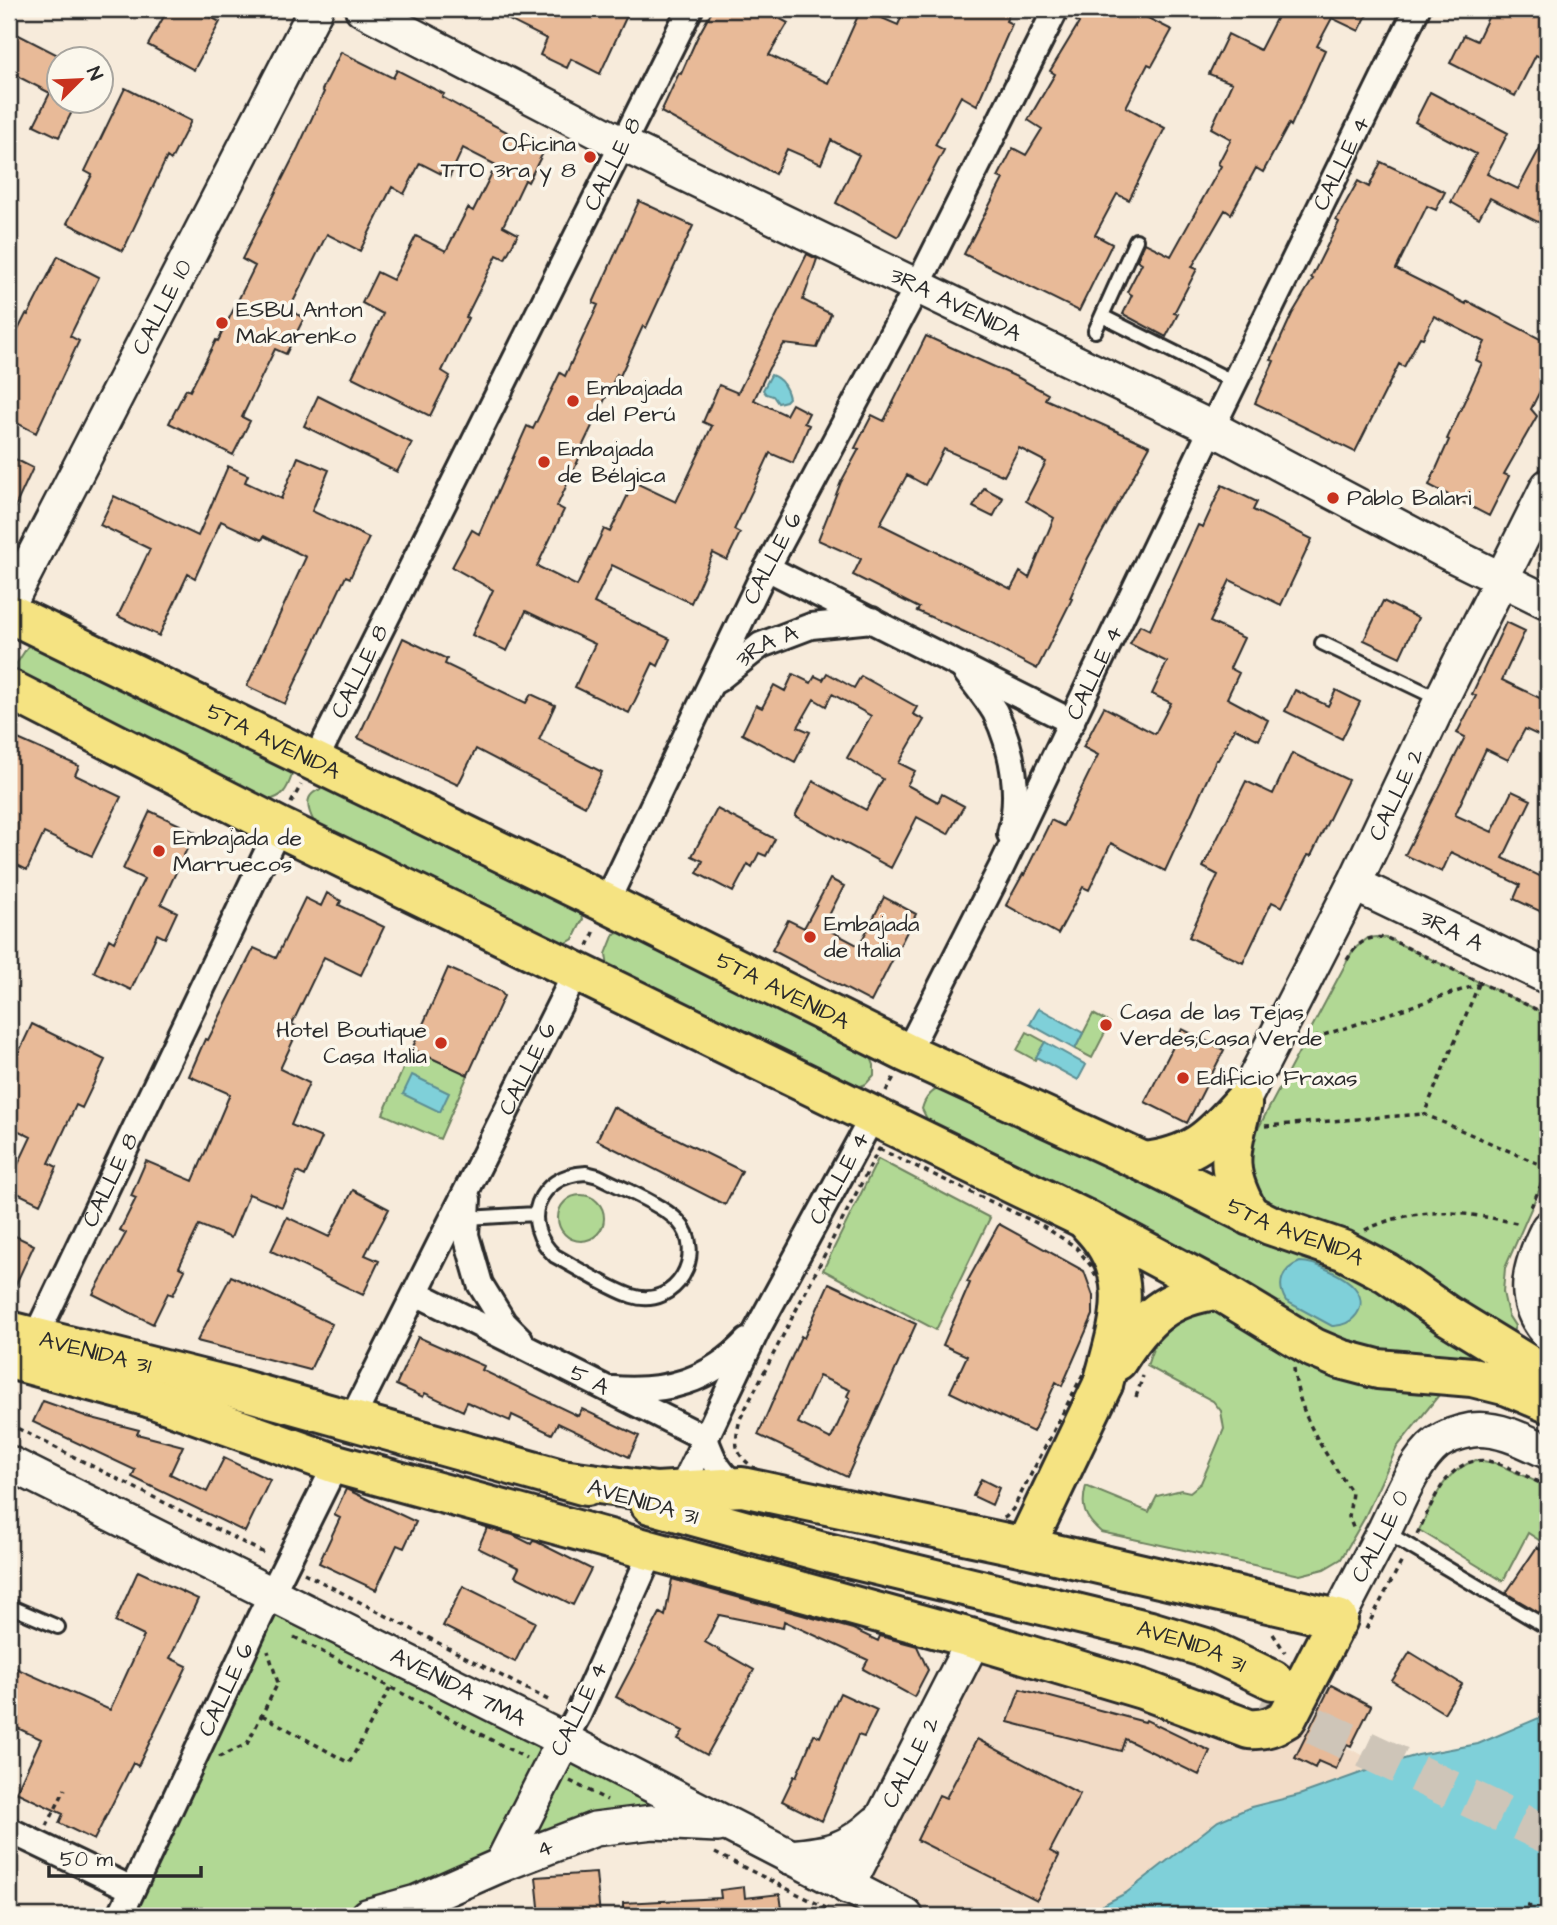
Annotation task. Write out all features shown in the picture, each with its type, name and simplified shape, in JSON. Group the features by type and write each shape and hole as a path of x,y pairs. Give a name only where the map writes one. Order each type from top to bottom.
{"main road":[{"name":"CALLE 10","path":"9,604 316,9"},
{"name":"3RA AVENIDA","path":"362,9 624,145 1212,428 1450,554 1548,602"},
{"name":"CALLE 2","path":"1253,1110 1334,955 1354,884 1441,700 1548,486"},
{"name":"5TA AVENIDA","path":"9,613 606,903 907,1053 1144,1162 1250,1216 1343,1250 1387,1273 1447,1315 1548,1377"},
{"path":"9,689 279,827 577,970 876,1132 1083,1218 1217,1290 1295,1339 1340,1359 1378,1369 1472,1377 1508,1386 1548,1404"},
{"name":"3RA A","path":"1354,884 1548,977"},
{"path":"1334,955 1335,931 1351,918 1373,909 1406,909"},
{"path":"1144,1162 1170,1159 1185,1153 1253,1110"},
{"path":"1250,1216 1233,1182 1230,1167 1231,1152 1253,1110"},
{"path":"1083,1218 1105,1240 1120,1280 1120,1323 1103,1384"},
{"path":"1537,1237 1529,1292 1538,1322 1548,1333"},
{"path":"1025,1547 1103,1384 1127,1345 1146,1321 1170,1302 1194,1293 1217,1290"},
{"name":"AVENIDA 31","path":"16,1354 140,1394 692,1545 833,1581 1144,1652 1191,1668 1281,1687"},
{"name":"AVENIDA 31","path":"16,1354 232,1387 823,1552 1206,1647 1281,1687"},
{"path":"140,1394 336,1464 974,1639 1142,1689 1250,1729 1273,1727 1287,1718 1281,1687 1304,1658 1272,1605"},
{"name":"CALLE 0","path":"1351,1625 1425,1456 1438,1443 1455,1434 1474,1430 1494,1431 1519,1438 1548,1452"},
{"name":"AVENIDA 7MA","path":"9,1463 265,1606 564,1740 721,1839 790,1857 845,1902 906,1916"},
{"path":"1060,1474 1058,1498 1064,1518 1081,1546 1099,1564"},
{"path":"562,1479 656,1492 742,1488 1025,1547 1351,1625"},
{"path":"1272,1605 1322,1602 1380,1555"},
{"path":"1281,1687 1351,1625"},
{"name":"CALLE 2","path":"845,1902 883,1817 974,1639"},
{"name":"CALLE 4","path":"501,1865 564,1740"},
{"path":"790,1857 833,1852 858,1840 883,1817"},
{"name":"4","path":"367,1916 417,1902 501,1865 595,1829 653,1822 721,1839"}],"street":[{"name":"CALLE 8","path":"315,761 690,9"},
{"name":"CALLE 6","path":"606,903 767,568 918,285 1056,9"},
{"name":"CALLE 4","path":"907,1053 1001,868 1234,382 1417,9"},
{"path":"767,568 1072,722"},
{"name":"3RA A","path":"692,723 718,678 761,645 811,626 872,620"},
{"path":"960,664 994,711 1013,762 1015,816 1001,868"},
{"name":"CALLE 8","path":"16,1354 279,827"},
{"name":"CALLE 6","path":"351,1420 577,970"},
{"name":"CALLE 4","path":"680,1492 757,1330 876,1132"},
{"name":"CALLE 6","path":"468,1190 466,1235 480,1284 504,1324 530,1350"},
{"name":"5 A","path":"416,1293 705,1438"},
{"name":"CALLE 4","path":"605,1388 639,1391 678,1385 711,1371 735,1353 757,1330"},
{"path":"705,1438 715,1464 729,1482 742,1488"},
{"name":"CALLE 6","path":"120,1916 265,1606 336,1464"},
{"name":"CALLE 4","path":"564,1740 578,1715 652,1551"},
{"path":"9,1830 132,1889"}],"lane":[{"path":"1095,331 1136,240"},
{"path":"1102,316 1234,382"},
{"path":"1322,643 1441,700"},
{"path":"574,1174 598,1177 670,1214 679,1222 691,1254 684,1277 666,1293 655,1297 632,1296 555,1256 540,1238 536,1214 538,1203 552,1183 574,1174"},
{"path":"467,1218 536,1214"},
{"path":"1380,1555 1548,1628"},
{"path":"9,1606 58,1627"}],"path":[{"path":"279,827 315,761"},
{"path":"577,970 606,903"},
{"path":"1334,955 1368,938 1387,938 1548,1015"},
{"path":"1310,1030 1304,1041 1479,984"},
{"path":"1424,1114 1479,984"},
{"name":"CALLE 4","path":"876,1132 907,1053"},
{"path":"1253,1110 1259,1126 1424,1114 1548,1169 1537,1237 1473,1214 1448,1212 1421,1213 1393,1219 1358,1234"},
{"path":"876,1132 1076,1247 1091,1266 1103,1290 1105,1313 1096,1349 1013,1509 1006,1517 992,1524 760,1472 741,1459 735,1440 740,1419 876,1132"},
{"path":"1294,1366 1295,1385 1302,1410 1352,1492 1349,1517 1359,1545 1380,1555"},
{"path":"1351,1625 1380,1555 1447,1476 1460,1466 1476,1460 1495,1463 1548,1487"},
{"path":"265,1606 390,1688 653,1822"},
{"path":"187,1772 247,1744 278,1683 265,1606"},
{"path":"262,1715 349,1763 390,1688"},
{"path":"38,1844 65,1789"},
{"path":"721,1839 845,1902"},
{"path":"1527,1904 1539,1916"}],"shaded area":[{"path":"974,1639 1142,1689 1287,1718 1383,1765 1299,1795 1251,1807 1218,1821 1126,1893 1082,1916 906,1916 847,1887"}],"green space":[{"path":"30,643 286,763 292,775 286,789 281,795 268,800 18,678 17,663"},
{"path":"331,787 581,910 583,919 573,939 563,945 314,822 309,798 317,791"},
{"path":"625,932 870,1055 874,1075 866,1084 853,1089 608,966 606,954 614,934"},
{"path":"1368,938 1387,938 1548,1015 1548,1170 1505,1268 1503,1292 1508,1315 1515,1326 1510,1341 1265,1203 1252,1183 1248,1166 1251,1142 1353,950"},
{"path":"1093,1014 1110,1023 1092,1058 1075,1049"},
{"path":"1027,1032 1045,1042 1035,1060 1017,1050"},
{"path":"412,1049 468,1075 440,1139 383,1114"},
{"path":"944,1086 1350,1267 1512,1374 1342,1345 928,1121 922,1109 925,1101 933,1092"},
{"path":"878,1159 990,1218 936,1330 823,1270"},
{"path":"581,1195 598,1201 604,1218 598,1235 581,1241 564,1235 558,1218 564,1201"},
{"path":"1194,1308 1221,1312 1259,1340 1364,1386 1403,1391 1443,1390 1397,1447 1364,1519 1341,1559 1324,1569 1300,1575 1101,1532 1085,1512 1086,1486 1149,1512 1157,1496 1181,1490 1190,1492 1201,1483 1224,1429 1221,1411 1213,1401 1147,1366 1163,1331"},
{"path":"1476,1460 1495,1463 1548,1487 1548,1546 1528,1533 1503,1581 1419,1530 1440,1488 1464,1465"},
{"path":"272,1593 730,1826 653,1822 367,1916 120,1916"}],"water":[{"path":"771,375 778,378 785,387 789,398 786,401 778,403 763,390"},
{"path":"1039,1008 1083,1033 1075,1049 1030,1024"},
{"path":"1045,1042 1086,1065 1078,1080 1036,1057"},
{"path":"412,1075 449,1093 440,1112 403,1094"},
{"path":"1300,1262 1330,1270 1351,1283 1361,1302 1360,1309 1352,1319 1332,1326 1286,1301 1281,1289 1282,1278"},
{"path":"1548,1714 1548,1916 1082,1916 1126,1893 1218,1821 1251,1807 1299,1795 1383,1765 1418,1755 1478,1744"}],"building":[{"path":"168,9 196,9 220,22 194,70 148,45"},
{"path":"487,9 630,9 600,74 571,59 567,68 540,55 547,39"},
{"path":"713,9 762,9 788,23 769,55 828,83 861,9 898,25 905,9 1011,9 1006,21 1012,24 977,105 961,96 935,145 944,150 898,237 836,203 859,155 831,140 821,164 787,149 775,174 661,112"},
{"path":"1082,9 1130,9 1172,30 1152,66 1148,64 1126,107 1165,128 1129,200 1117,194 1095,235 1112,244 1079,311 964,254 1003,179 998,177 1013,148 1026,155 1042,129 1028,120 1055,74 1050,71 1079,23 1076,21"},
{"path":"1281,9 1370,9 1359,31 1332,18 1317,46 1325,50 1291,126 1289,124 1263,172 1256,168 1231,214 1225,210 1192,267 1197,269 1174,313 1178,314 1166,337 1123,314 1132,295 1127,292 1142,263 1137,260 1145,243 1171,256 1221,166 1218,164 1231,139 1211,128 1232,83 1209,74 1228,34 1260,50"},
{"path":"1492,9 1548,9 1548,61 1536,55 1515,96 1450,63 1464,35 1477,41"},
{"path":"9,30 46,49 46,91 9,72"},
{"path":"341,52 393,78 397,70 544,151 528,182 525,180 503,226 518,234 505,259 497,255 466,317 468,318 442,371 450,376 430,416 352,377 383,314 362,303 377,272 393,280 416,236 446,251 468,208 473,211 496,165 463,148 449,178 420,163 404,194 392,187 360,251 327,234 289,310 304,318 286,354 275,349 242,417 250,421 233,455 169,423 186,389 190,391 216,340 218,341 255,266 242,259 298,148"},
{"path":"125,88 191,121 171,160 167,157 123,251 67,223 92,175 85,171 112,116 116,116 116,107"},
{"path":"1430,92 1508,133 1487,174 1518,189 1548,133 1548,227 1490,198 1479,218 1451,202 1476,154 1415,122"},
{"path":"46,101 46,116 70,116 59,137 34,125"},
{"path":"1381,162 1445,192 1436,210 1427,206 1396,269 1466,304 1467,301 1548,343 1548,375 1531,409 1537,416 1504,474 1509,476 1489,516 1429,485 1482,363 1476,360 1485,342 1434,316 1404,367 1399,364 1355,452 1255,403 1292,314 1313,279 1311,278 1339,222 1336,220 1358,181 1369,187"},
{"path":"639,201 693,226 646,328 643,326 620,376 617,374 580,451 582,452 557,506 564,510 537,566 577,586 604,529 610,532 634,482 676,502 712,426 703,422 719,385 738,393 807,254 817,259 803,300 831,314 817,348 784,344 769,368 754,400 786,415 792,404 809,413 804,423 809,425 793,463 770,453 734,530 740,533 727,560 713,553 691,603 612,565 594,603 670,639 658,666 653,663 629,713 575,687 595,644 526,611 507,651 472,635 493,590 452,567 472,530 479,534 527,426 533,429 560,373 565,376 598,305 593,303"},
{"path":"58,256 99,277 70,336 79,341 36,433 9,419 9,348"},
{"path":"926,336 1019,378 1048,394 1045,399 1150,446 1088,558 1070,598 1072,599 1037,669 974,636 917,611 919,608 853,575 861,559 818,540 841,482 859,449 855,448 872,415 884,421","holes":["1019,448 1046,462 1026,501 1054,518 1029,578 1020,572 1011,589 880,524 907,475 925,485 944,449 1004,476"]},
{"path":"318,396 412,443 397,472 304,426"},
{"path":"9,456 33,468 9,520"},
{"path":"298,457 329,470 312,511 369,538 350,578 346,576 285,704 247,686 306,557 264,536 262,540 221,521 195,578 188,574 159,636 118,616 150,549 100,525 114,496 198,536 228,466 248,475 245,482 281,499"},
{"path":"1222,485 1257,502 1253,510 1312,539 1281,605 1230,580 1210,622 1244,638 1230,668 1239,673 1227,698 1268,720 1259,740 1235,728 1216,760 1165,871 1111,843 1089,890 1083,887 1058,934 1006,905 1051,820 1063,826 1098,755 1083,747 1104,707 1155,734 1171,703 1152,694 1167,662 1130,644 1140,625 1150,630 1198,525 1203,527"},
{"path":"984,488 1003,498 993,517 973,507"},
{"path":"1383,601 1418,618 1400,657 1364,640"},
{"path":"1506,622 1525,631 1502,680 1548,702 1548,740 1525,729 1508,760 1486,749 1455,815 1492,832 1512,791 1531,800 1503,858 1548,880 1548,915 1514,899 1520,885 1451,852 1442,872 1405,855 1465,737 1457,733 1476,696 1472,694"},
{"path":"403,638 447,659 445,664 526,703 531,694 555,705 539,740 602,772 585,806 476,749 458,785 358,738"},
{"path":"827,673 854,688 861,676 917,707 913,714 924,720 899,763 915,771 907,785 938,802 942,794 964,806 948,834 917,817 891,868 795,816 813,781 866,810 883,779 847,758 871,716 832,694 826,706 814,699 798,727 810,732 795,762 742,734 756,705 762,708 774,685 785,691 793,674 811,683 815,676 823,680"},
{"path":"1295,690 1328,706 1336,690 1360,702 1342,739 1285,711"},
{"path":"9,735 79,766 75,775 121,797 92,856 44,833 27,870 9,861"},
{"path":"1292,753 1348,780 1311,856 1308,855 1282,907 1272,902 1243,963 1189,937 1218,875 1203,867 1246,781 1273,794"},
{"path":"717,809 775,839 766,856 759,853 752,867 748,864 733,892 697,873 703,861 692,856"},
{"path":"150,811 195,832 161,904 177,912 165,938 157,934 131,990 94,972 109,939 114,942 144,879 123,869"},
{"name":"Embajada de Italia","path":"830,879 844,886 823,927 859,946 884,897 916,914 871,1002 772,950 788,920 804,928"},
{"path":"327,893 341,901 339,905 384,927 361,975 324,957 292,1024 299,1028 280,1069 309,1083 291,1125 322,1138 305,1176 297,1172 282,1207 249,1194 231,1238 199,1225 179,1267 185,1270 173,1295 168,1293 153,1324 93,1294 126,1233 120,1230 136,1198 131,1196 146,1161 193,1181 230,1094 189,1076 205,1039 208,1040 254,948 276,958 305,898 321,906"},
{"path":"448,968 500,991 504,996 468,1075 412,1049"},
{"path":"32,1024 105,1060 82,1108 76,1105 49,1163 57,1167 40,1204 9,1189 9,1166 16,1169 31,1137 9,1126 9,1091 16,1076 9,1073"},
{"name":"Edificio Fraxas","path":"1182,1029 1224,1050 1187,1123 1145,1102"},
{"path":"613,1107 742,1171 725,1205 597,1140"},
{"path":"353,1190 389,1209 365,1255 379,1261 363,1295 271,1251 287,1217 329,1237"},
{"path":"999,1224 1084,1271 1093,1296 1093,1315 1062,1386 1056,1382 1033,1432 950,1392 967,1356 943,1345 970,1283 967,1282"},
{"path":"9,1233 34,1245 9,1299"},
{"path":"231,1276 332,1324 310,1370 197,1341"},
{"path":"829,1283 916,1324 847,1477 758,1435 801,1336 804,1338","holes":["819,1376 850,1390 847,1396 850,1398 831,1439 798,1423"]},
{"path":"418,1337 484,1366 482,1370 578,1416 582,1409 639,1436 629,1457 558,1423 552,1434 512,1415 510,1421 467,1402 463,1411 425,1393 423,1397 396,1385"},
{"path":"43,1401 88,1417 139,1430 137,1434 183,1446 170,1474 207,1492 224,1458 270,1480 245,1532 132,1477 135,1470 33,1422"},
{"path":"981,1479 999,1488 992,1505 973,1496"},
{"path":"346,1489 416,1522 404,1548 397,1545 376,1590 319,1563 340,1518 334,1515"},
{"path":"487,1528 513,1535 531,1544 533,1541 537,1542 591,1569 573,1605 515,1576 519,1568 478,1548"},
{"path":"1537,1547 1548,1555 1548,1618 1506,1593"},
{"path":"138,1571 198,1599 170,1658 187,1666 138,1766 133,1763 94,1840 59,1823 63,1814 16,1792 41,1739 9,1724 9,1665 110,1710 144,1636 115,1622"},
{"path":"672,1579 853,1629 878,1641 880,1636 917,1646 928,1670 914,1697 863,1669 868,1660 784,1621 783,1628 719,1615 705,1642 754,1670 707,1755 678,1739 683,1731 616,1697 660,1613 665,1616"},
{"path":"463,1586 535,1622 515,1662 443,1626"},
{"path":"1410,1652 1462,1684 1444,1713 1392,1681"},
{"path":"1331,1685 1371,1706 1351,1746 1347,1744 1336,1769 1318,1761 1315,1768 1295,1758"},
{"path":"1020,1689 1145,1722 1146,1720 1210,1751 1199,1775 1125,1739 1121,1751 1008,1722"},
{"path":"840,1693 877,1710 864,1737 858,1735 822,1821 782,1801 794,1776 796,1777 814,1734 820,1737"},
{"path":"977,1739 1080,1794 1050,1851 1059,1856 1037,1900 917,1840 939,1795 946,1798"},
{"path":"596,1873 600,1916 540,1916 536,1877"},
{"path":"744,1887 745,1898 780,1894 783,1916 623,1916 623,1903 721,1898 720,1890"}],"tunnel":[{"path":"1262,1701 1548,1835"}],"place":[{"name":"Oficina TTO 3ra y 8","path":"590,157"},
{"name":"ESBU Anton Makarenko","path":"222,323"},
{"name":"Embajada del Perú","path":"573,401"},
{"name":"Embajada de Bélgica","path":"544,462"},
{"name":"Pablo Balari","path":"1333,498"},
{"name":"Embajada de Marruecos","path":"159,851"},
{"name":"Embajada de Italia","path":"810,937"},
{"name":"Casa de las Tejas Verdes;Casa Verde","path":"1106,1025"},
{"name":"Hotel Boutique Casa Italia","path":"441,1043"},
{"name":"Edificio Fraxas","path":"1183,1078"}]}
